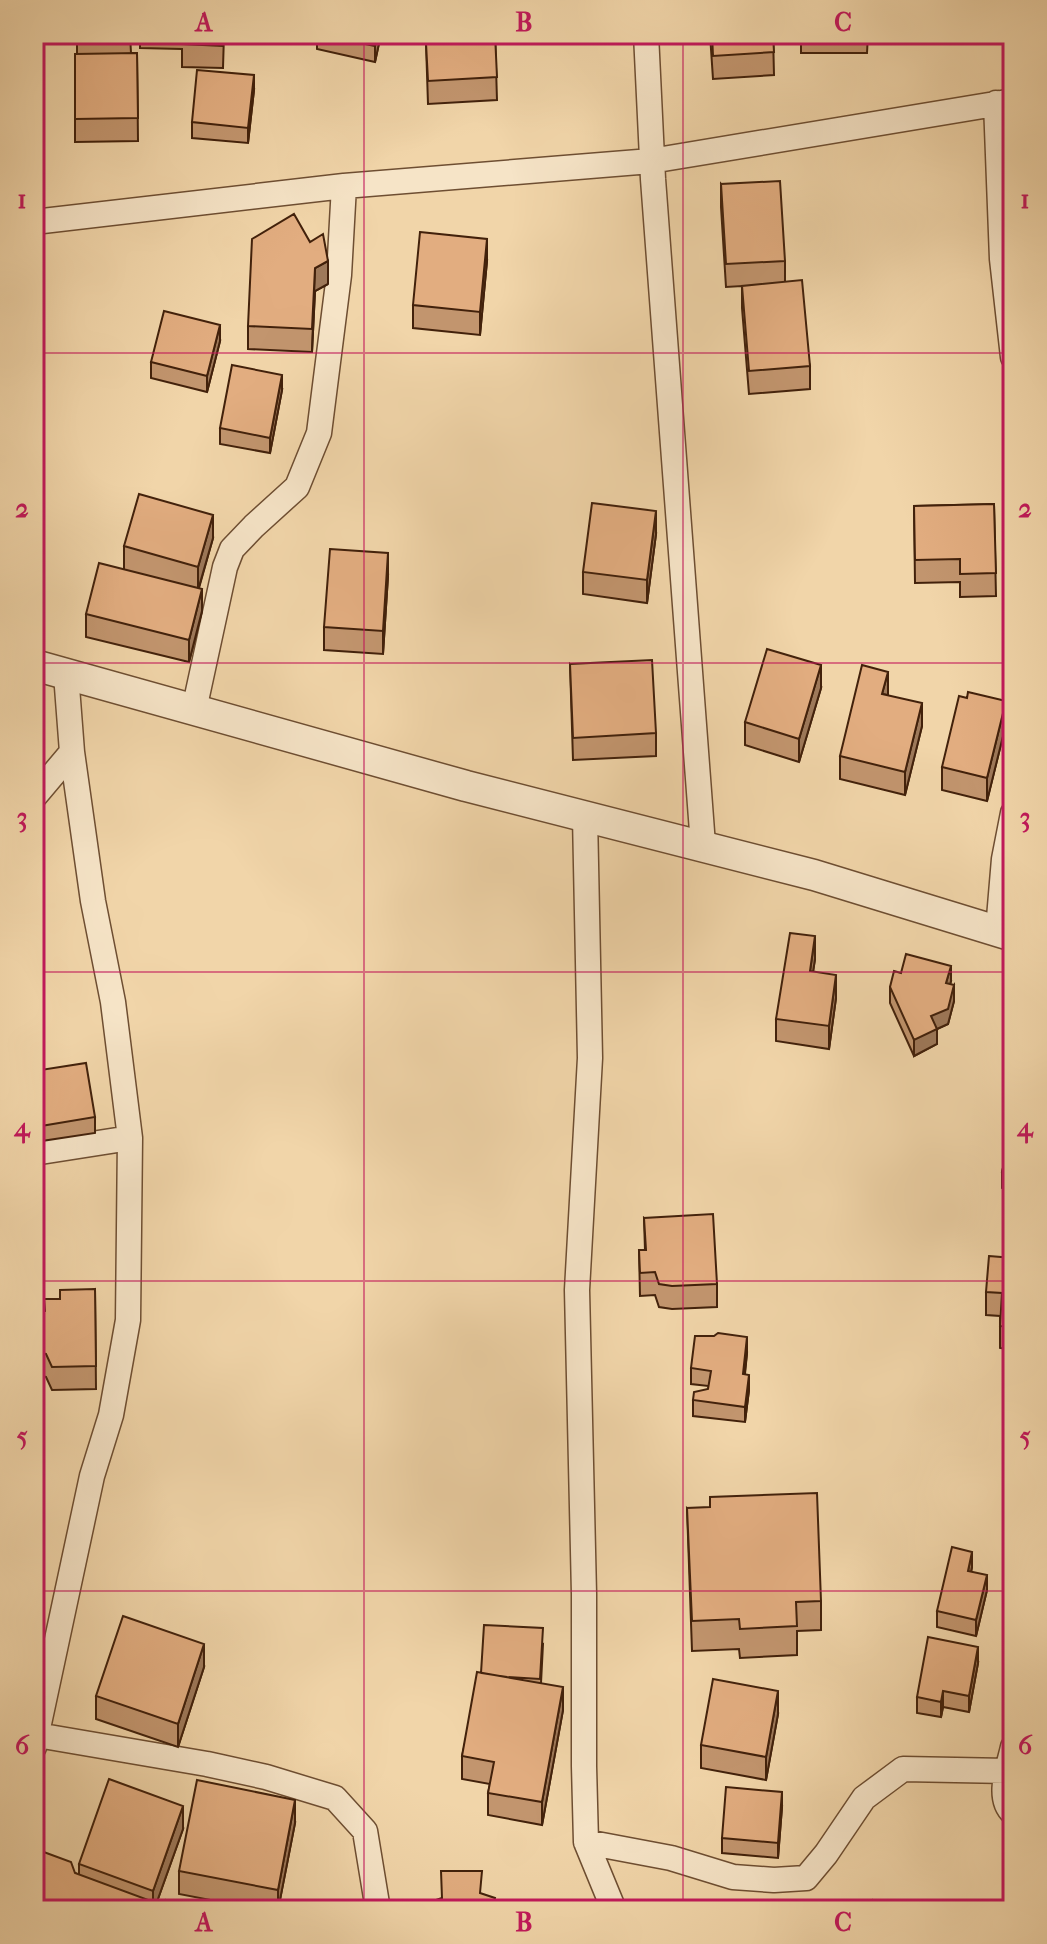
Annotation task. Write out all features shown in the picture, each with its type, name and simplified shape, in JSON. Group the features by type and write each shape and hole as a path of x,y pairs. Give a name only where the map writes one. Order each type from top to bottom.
{"street":[{"path":"646,34 651,161 703,845"},
{"path":"34,222 344,186 651,161 1005,102 1002,259 1013,357"},
{"path":"194,710 225,567 232,549 297,487 319,433 339,275 344,186"},
{"path":"34,665 466,786 703,845 1006,933 1004,859 1013,813"},
{"path":"66,674 72,752 93,901 113,1002 130,1138 128,1320 111,1415 92,1476 36,1741 207,1764 266,1777 335,1798 365,1831 378,1910"},
{"path":"34,797 72,752"},
{"path":"585,816 590,1058 577,1290 586,1842 614,1910"},
{"path":"34,1153 130,1138"},
{"path":"586,1842 671,1858 733,1877 774,1880 806,1878 864,1798 903,1769 1011,1759 1004,1797 1007,1808 1013,1813"}],"building":[{"path":"77,34 130,34 131,41 77,42"},
{"path":"182,34 223,34 223,46 182,44"},
{"path":"318,34 377,34 375,46"},
{"path":"444,34 495,34 497,77 428,81 426,43 444,43"},
{"path":"712,34 773,34 774,52 713,56"},
{"path":"137,53 138,118 75,119 75,54"},
{"path":"197,70 254,75 248,128 192,122"},
{"path":"780,181 785,261 726,264 721,184"},
{"path":"294,214 310,242 323,234 328,261 315,268 312,329 248,326 252,239"},
{"path":"420,232 487,239 480,312 413,305"},
{"path":"802,280 810,366 749,371 742,286"},
{"path":"164,311 220,325 207,376 151,362"},
{"path":"232,365 282,375 270,438 220,428"},
{"path":"139,494 213,515 198,567 124,546"},
{"path":"592,503 656,511 647,580 583,572"},
{"path":"994,504 996,573 960,574 960,559 915,560 914,506"},
{"path":"330,549 388,553 383,631 324,627"},
{"path":"99,563 202,589 189,640 86,614"},
{"path":"767,649 821,665 799,739 745,722"},
{"path":"652,660 656,733 573,738 570,664"},
{"path":"862,665 888,672 882,694 922,703 905,772 840,756"},
{"path":"968,692 1006,701 987,778 942,767 959,696 967,698"},
{"path":"790,933 815,936 810,971 836,975 829,1026 776,1019"},
{"path":"906,954 951,966 946,983 954,985 948,1009 931,1016 937,1029 914,1040 890,987 894,971 901,973"},
{"path":"86,1063 95,1117 35,1127 34,1071"},
{"path":"1013,1125 1013,1175 1002,1172"},
{"path":"713,1214 717,1284 672,1286 659,1284 655,1272 640,1273 639,1250 646,1250 644,1218"},
{"path":"989,1256 1013,1258 1013,1327 1000,1326 1002,1293 986,1292"},
{"path":"95,1289 96,1366 52,1367 46,1354 41,1353 40,1312 45,1311 44,1299 60,1299 60,1290"},
{"path":"718,1333 747,1337 743,1374 749,1375 745,1407 693,1400 694,1392 708,1389 711,1371 691,1368 695,1336 714,1336"},
{"path":"817,1493 821,1601 796,1602 797,1626 740,1629 739,1619 692,1621 687,1508 710,1507 710,1497"},
{"path":"952,1547 972,1552 968,1571 987,1575 976,1620 937,1611"},
{"path":"123,1616 204,1644 178,1724 96,1696"},
{"path":"484,1625 543,1628 540,1679 481,1673"},
{"path":"928,1637 978,1647 969,1696 943,1691 941,1702 917,1697"},
{"path":"477,1672 563,1687 542,1802 488,1793 494,1762 462,1756"},
{"path":"713,1679 778,1691 766,1757 701,1745"},
{"path":"109,1779 183,1806 153,1891 79,1864"},
{"path":"197,1780 295,1800 278,1890 179,1871"},
{"path":"726,1787 782,1792 778,1843 722,1838"},
{"path":"41,1851 71,1862 75,1873 151,1901 147,1910 34,1910 34,1869"},
{"path":"441,1871 482,1871 480,1893 495,1898 492,1910 433,1910 433,1901 442,1898"},
{"path":"166,1900 187,1910 161,1910"},
{"path":"873,1900 914,1910 871,1910"}]}
